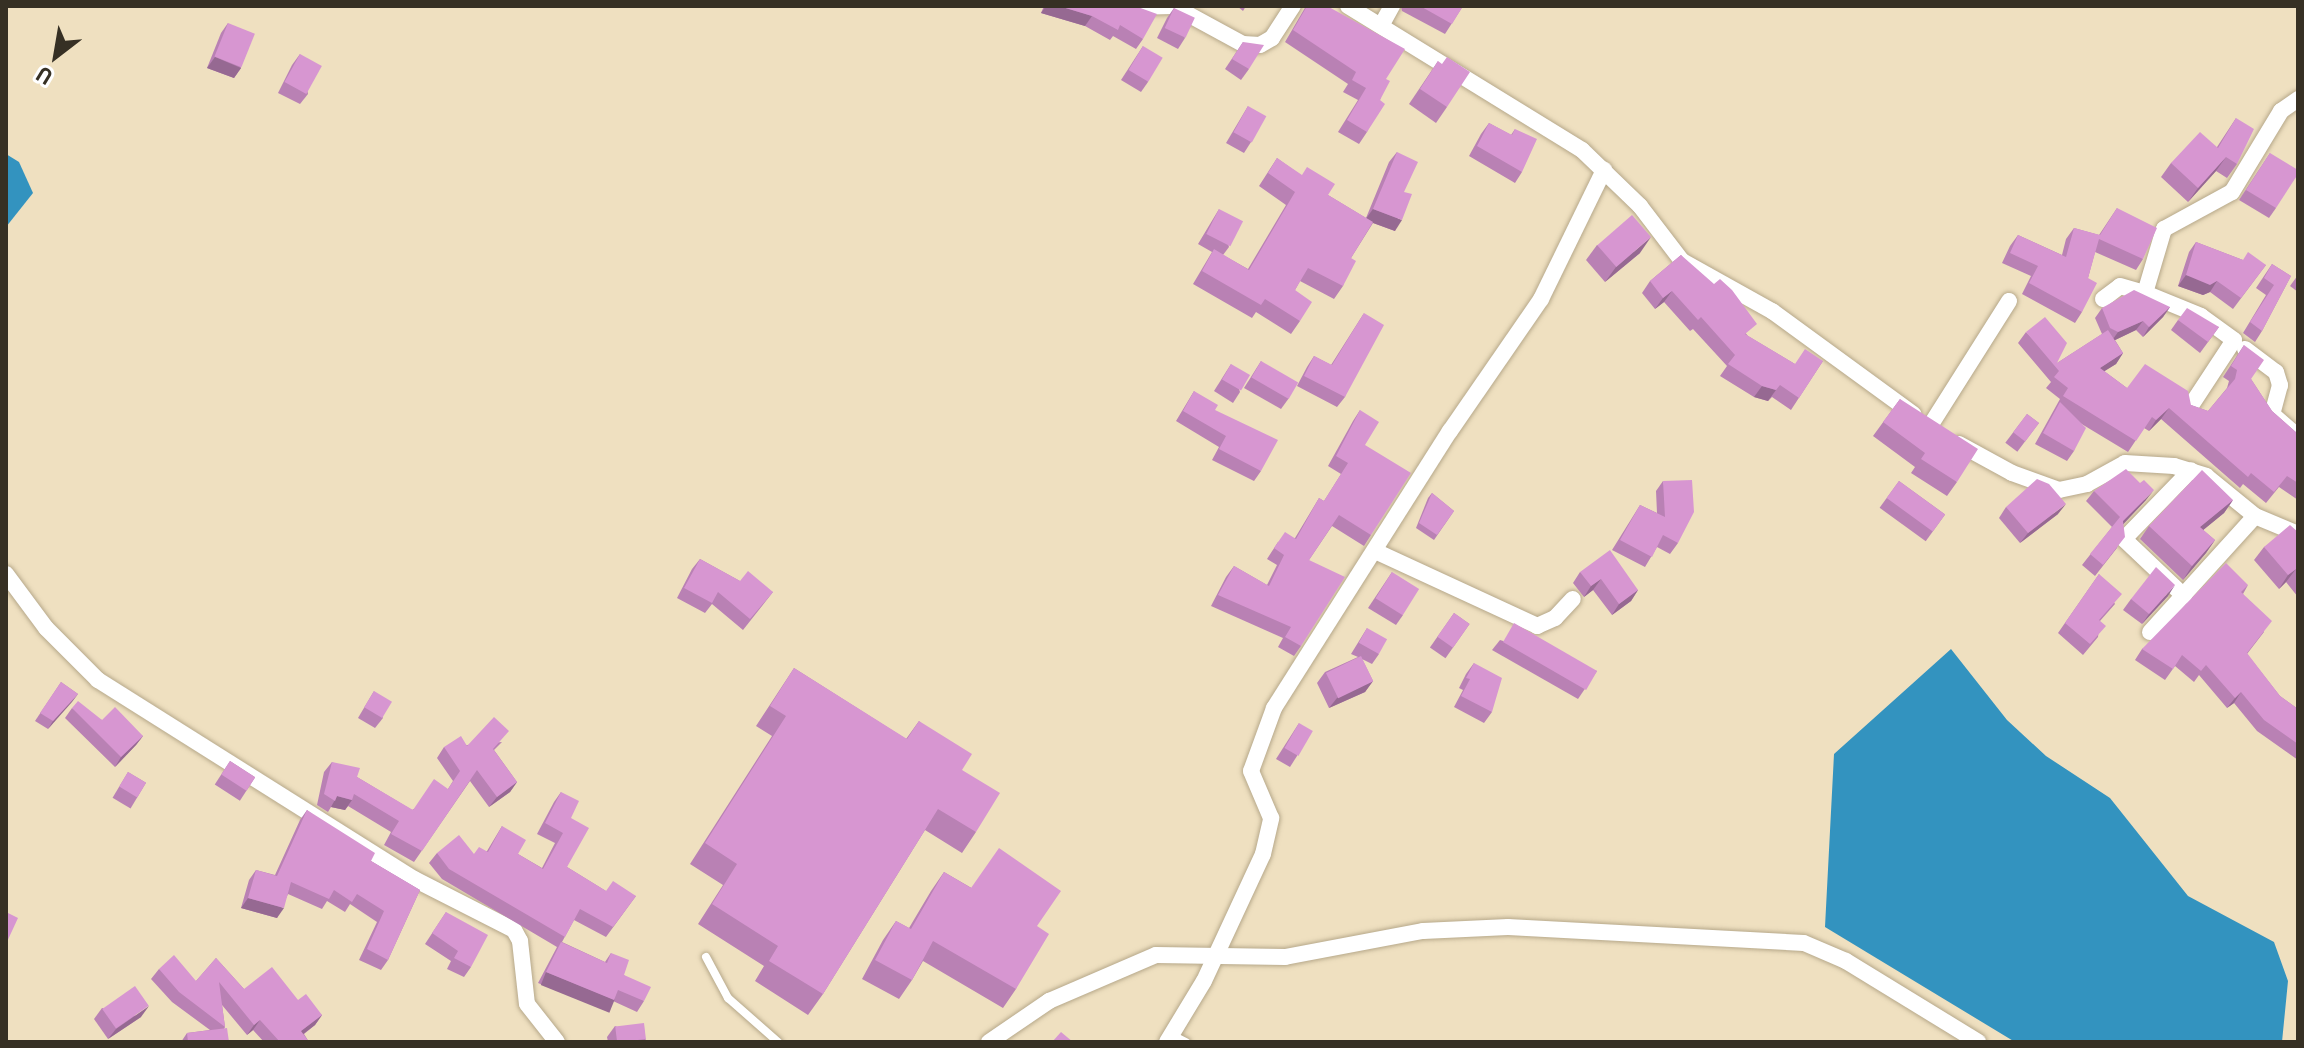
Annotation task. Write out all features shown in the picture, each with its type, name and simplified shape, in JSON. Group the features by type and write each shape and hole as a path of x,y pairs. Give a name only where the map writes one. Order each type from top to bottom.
{"street":[{"path":"1132,7 1173,6 1243,44 1260,45 1272,38 1293,6"},
{"path":"1348,6 1382,24 1582,150 1604,170 1682,261 1772,311 1930,426 1984,460 2059,490 2087,484 2125,463 2191,470 2255,516 2298,534"},
{"path":"1382,24 1392,6"},
{"path":"2145,293 2165,226 2232,192 2281,111 2298,99"},
{"path":"1175,1040 1216,958 1270,828 1269,809 1251,771 1255,751 1274,708 1541,299 1604,170"},
{"path":"2103,299 2120,286 2201,316 2276,372 2280,385 2272,414 2298,437"},
{"path":"1930,426 2009,301"},
{"path":"2190,407 2234,340"},
{"path":"2184,596 2124,539 2191,470"},
{"path":"2150,632 2255,516"},
{"path":"1375,551 1537,626 1555,618 1573,599"},
{"path":"6,574 46,628 98,680 439,894 514,930 520,941 527,1004 557,1042"},
{"path":"989,1042 1039,1006 1142,959 1314,954 1446,929 1781,938 1823,949 1978,1042"}],"lane":[{"path":"706,957 728,998 778,1042"}],"water":[{"path":"6,154 19,162 33,193 6,227"},
{"path":"1951,649 2007,720 2046,756 2110,798 2188,896 2274,942 2288,981 2282,1042 2015,1042 1825,927 1834,754"}],"building":[{"path":"1059,6 1135,6 1157,14 1143,39 1120,25 1118,30 1092,16"},
{"path":"1307,6 1327,6 1405,49 1386,79 1390,81 1380,100 1385,104 1367,132 1347,120 1366,88 1352,80 1356,72 1293,30"},
{"path":"1420,6 1463,6 1452,24"},
{"path":"1174,8 1195,18 1186,38 1165,28"},
{"path":"228,23 255,34 241,67 215,56"},
{"path":"1243,42 1264,45 1249,69 1232,59"},
{"path":"1143,46 1163,58 1148,82 1129,70"},
{"path":"300,54 322,66 306,94 284,82"},
{"path":"1447,57 1470,72 1447,107 1420,89 1438,61 1442,64"},
{"path":"1248,106 1266,116 1252,142 1233,132"},
{"path":"2236,118 2254,129 2237,164 2226,157 2198,188 2171,163 2200,132 2218,148"},
{"path":"1489,123 1512,135 1515,129 1537,139 1522,172 1477,146"},
{"path":"1397,152 1418,162 1404,192 1412,194 1402,220 1373,209"},
{"path":"2270,153 2298,170 2276,208 2246,190"},
{"path":"1277,158 1302,175 1307,167 1335,184 1328,195 1373,222 1351,258 1356,261 1343,286 1308,268 1295,290 1312,302 1300,321 1265,299 1261,305 1202,271 1214,249 1249,270 1295,192 1268,173"},
{"path":"2117,208 2157,228 2143,259 2099,239 2088,278 2097,283 2082,312 2029,283 2038,266 2010,253 2018,235 2066,257 2074,228 2100,235"},
{"path":"1219,209 1243,221 1230,246 1206,234"},
{"path":"1632,215 1651,237 1616,267 1597,245"},
{"path":"2196,242 2243,260 2248,252 2266,265 2241,298 2217,281 2210,285 2186,275"},
{"path":"1681,255 1714,284 1720,279 1732,290 1757,324 1745,334 1795,364 1805,349 1823,361 1799,398 1780,385 1776,390 1762,386 1728,364 1735,355 1701,317 1698,320 1672,291 1663,298 1650,281"},
{"path":"2272,264 2291,276 2262,331 2250,322 2274,285 2264,278"},
{"path":"2134,290 2170,307 2149,327 2143,321 2118,332 2110,328 2102,308"},
{"path":"2187,308 2219,327 2208,342 2178,320"},
{"path":"1364,313 1384,325 1345,397 1304,376 1314,356 1332,365"},
{"path":"2045,317 2067,343 2057,363 2108,330 2123,353 2100,368 2127,388 2145,364 2188,391 2191,405 2208,411 2235,379 2237,370 2231,366 2244,345 2264,360 2251,379 2272,411 2298,434 2298,483 2287,476 2274,492 2251,473 2248,477 2169,408 2156,420 2152,417 2136,441 2063,396 2068,388 2054,377 2059,371 2026,332"},
{"path":"1261,361 1298,382 1289,399 1252,377"},
{"path":"1231,364 1250,375 1241,391 1222,380"},
{"path":"1194,391 1218,405 1215,410 1278,440 1261,471 1219,449 1226,436 1183,411"},
{"path":"1900,399 1978,449 1957,482 1921,459 1925,453 1883,422"},
{"path":"2060,402 2086,428 2074,451 2043,433"},
{"path":"1360,410 1379,422 1365,445 1411,473 1371,535 1339,515 1309,560 1345,577 1301,646 1285,637 1291,627 1218,595 1234,566 1269,586 1284,555 1274,548 1285,532 1296,539 1319,498 1324,501 1348,463 1336,456"},
{"path":"2027,414 2039,423 2025,441 2013,432"},
{"path":"2126,469 2140,483 2144,480 2154,490 2123,521 2125,537 2103,565 2090,554 2120,517 2094,491"},
{"path":"2202,470 2233,500 2200,527 2215,540 2192,566 2149,526"},
{"path":"2037,479 2049,484 2066,504 2028,533 2006,507"},
{"path":"1692,480 1694,512 1678,543 1663,535 1652,557 1620,540 1640,505 1665,517 1663,481"},
{"path":"1899,481 1945,515 1933,531 1887,498"},
{"path":"1432,493 1454,511 1437,535 1419,523"},
{"path":"2290,525 2298,532 2298,571 2296,569 2288,575 2264,547"},
{"path":"1610,550 1638,590 1619,604 1601,579 1591,586 1580,572"},
{"path":"700,559 740,581 748,571 773,592 750,619 718,592 712,603 684,588"},
{"path":"2226,563 2248,585 2241,592 2272,621 2247,653 2280,696 2298,709 2298,744 2264,720 2241,692 2235,698 2206,665 2201,671 2182,655 2173,669 2142,649"},
{"path":"2156,567 2175,585 2149,614 2131,599"},
{"path":"1392,572 1419,589 1403,615 1376,598"},
{"path":"2099,574 2122,594 2099,620 2106,626 2090,644 2065,623"},
{"path":"1454,613 1470,624 1453,648 1437,637"},
{"path":"1514,623 1597,671 1586,690 1503,642"},
{"path":"1367,628 1387,639 1379,654 1359,643"},
{"path":"1361,656 1373,681 1338,698 1326,673"},
{"path":"1474,663 1502,678 1492,712 1461,696"},
{"path":"794,668 907,739 919,721 972,754 962,770 1000,793 976,832 938,809 823,994 769,961 778,946 712,904 737,864 705,843 786,716 770,706"},
{"path":"61,682 78,694 53,721 40,713"},
{"path":"374,691 392,702 382,718 364,707"},
{"path":"78,701 102,720 115,707 143,736 121,757 72,708"},
{"path":"494,717 509,731 493,749 517,782 497,797 477,770 422,851 391,834 399,821 354,794 352,800 337,796 335,801 324,794 332,762 360,768 357,777 413,810 434,779 448,789 460,771 444,747 461,736 467,746"},
{"path":"1299,723 1313,731 1298,756 1284,748"},
{"path":"230,761 255,777 246,791 221,774"},
{"path":"128,772 146,783 137,797 119,787"},
{"path":"561,792 579,801 571,818 589,828 567,867 606,891 613,881 636,896 613,927 580,909 565,937 449,869 437,853 459,835 474,854 479,847 488,852 502,826 526,840 518,854 543,869 563,833 545,823"},
{"path":"307,810 375,853 371,861 420,890 388,960 367,949 384,911 357,894 352,902 334,890 329,899 291,882 284,908 248,898 256,870 277,876"},
{"path":"999,848 1061,891 1037,926 1049,934 1016,989 933,941 912,980 875,960 896,921 911,929 944,872 971,888"},
{"path":"6,912 18,918 6,944"},
{"path":"446,912 488,935 471,967 454,958 458,951 432,933"},
{"path":"561,942 607,963 611,953 629,960 624,975 651,987 644,1001 618,990 614,1000 546,972"},
{"path":"174,955 196,981 216,958 244,989 272,967 298,1000 306,994 322,1015 301,1031 309,1042 280,1042 260,1020 254,1025 219,982 225,1027 179,992 159,969"},
{"path":"135,986 149,1006 116,1029 102,1009"},
{"path":"644,1023 646,1039 617,1042 615,1027"},
{"path":"227,1028 229,1042 188,1042 187,1033"},
{"path":"1061,1032 1073,1042 1052,1042"}]}
